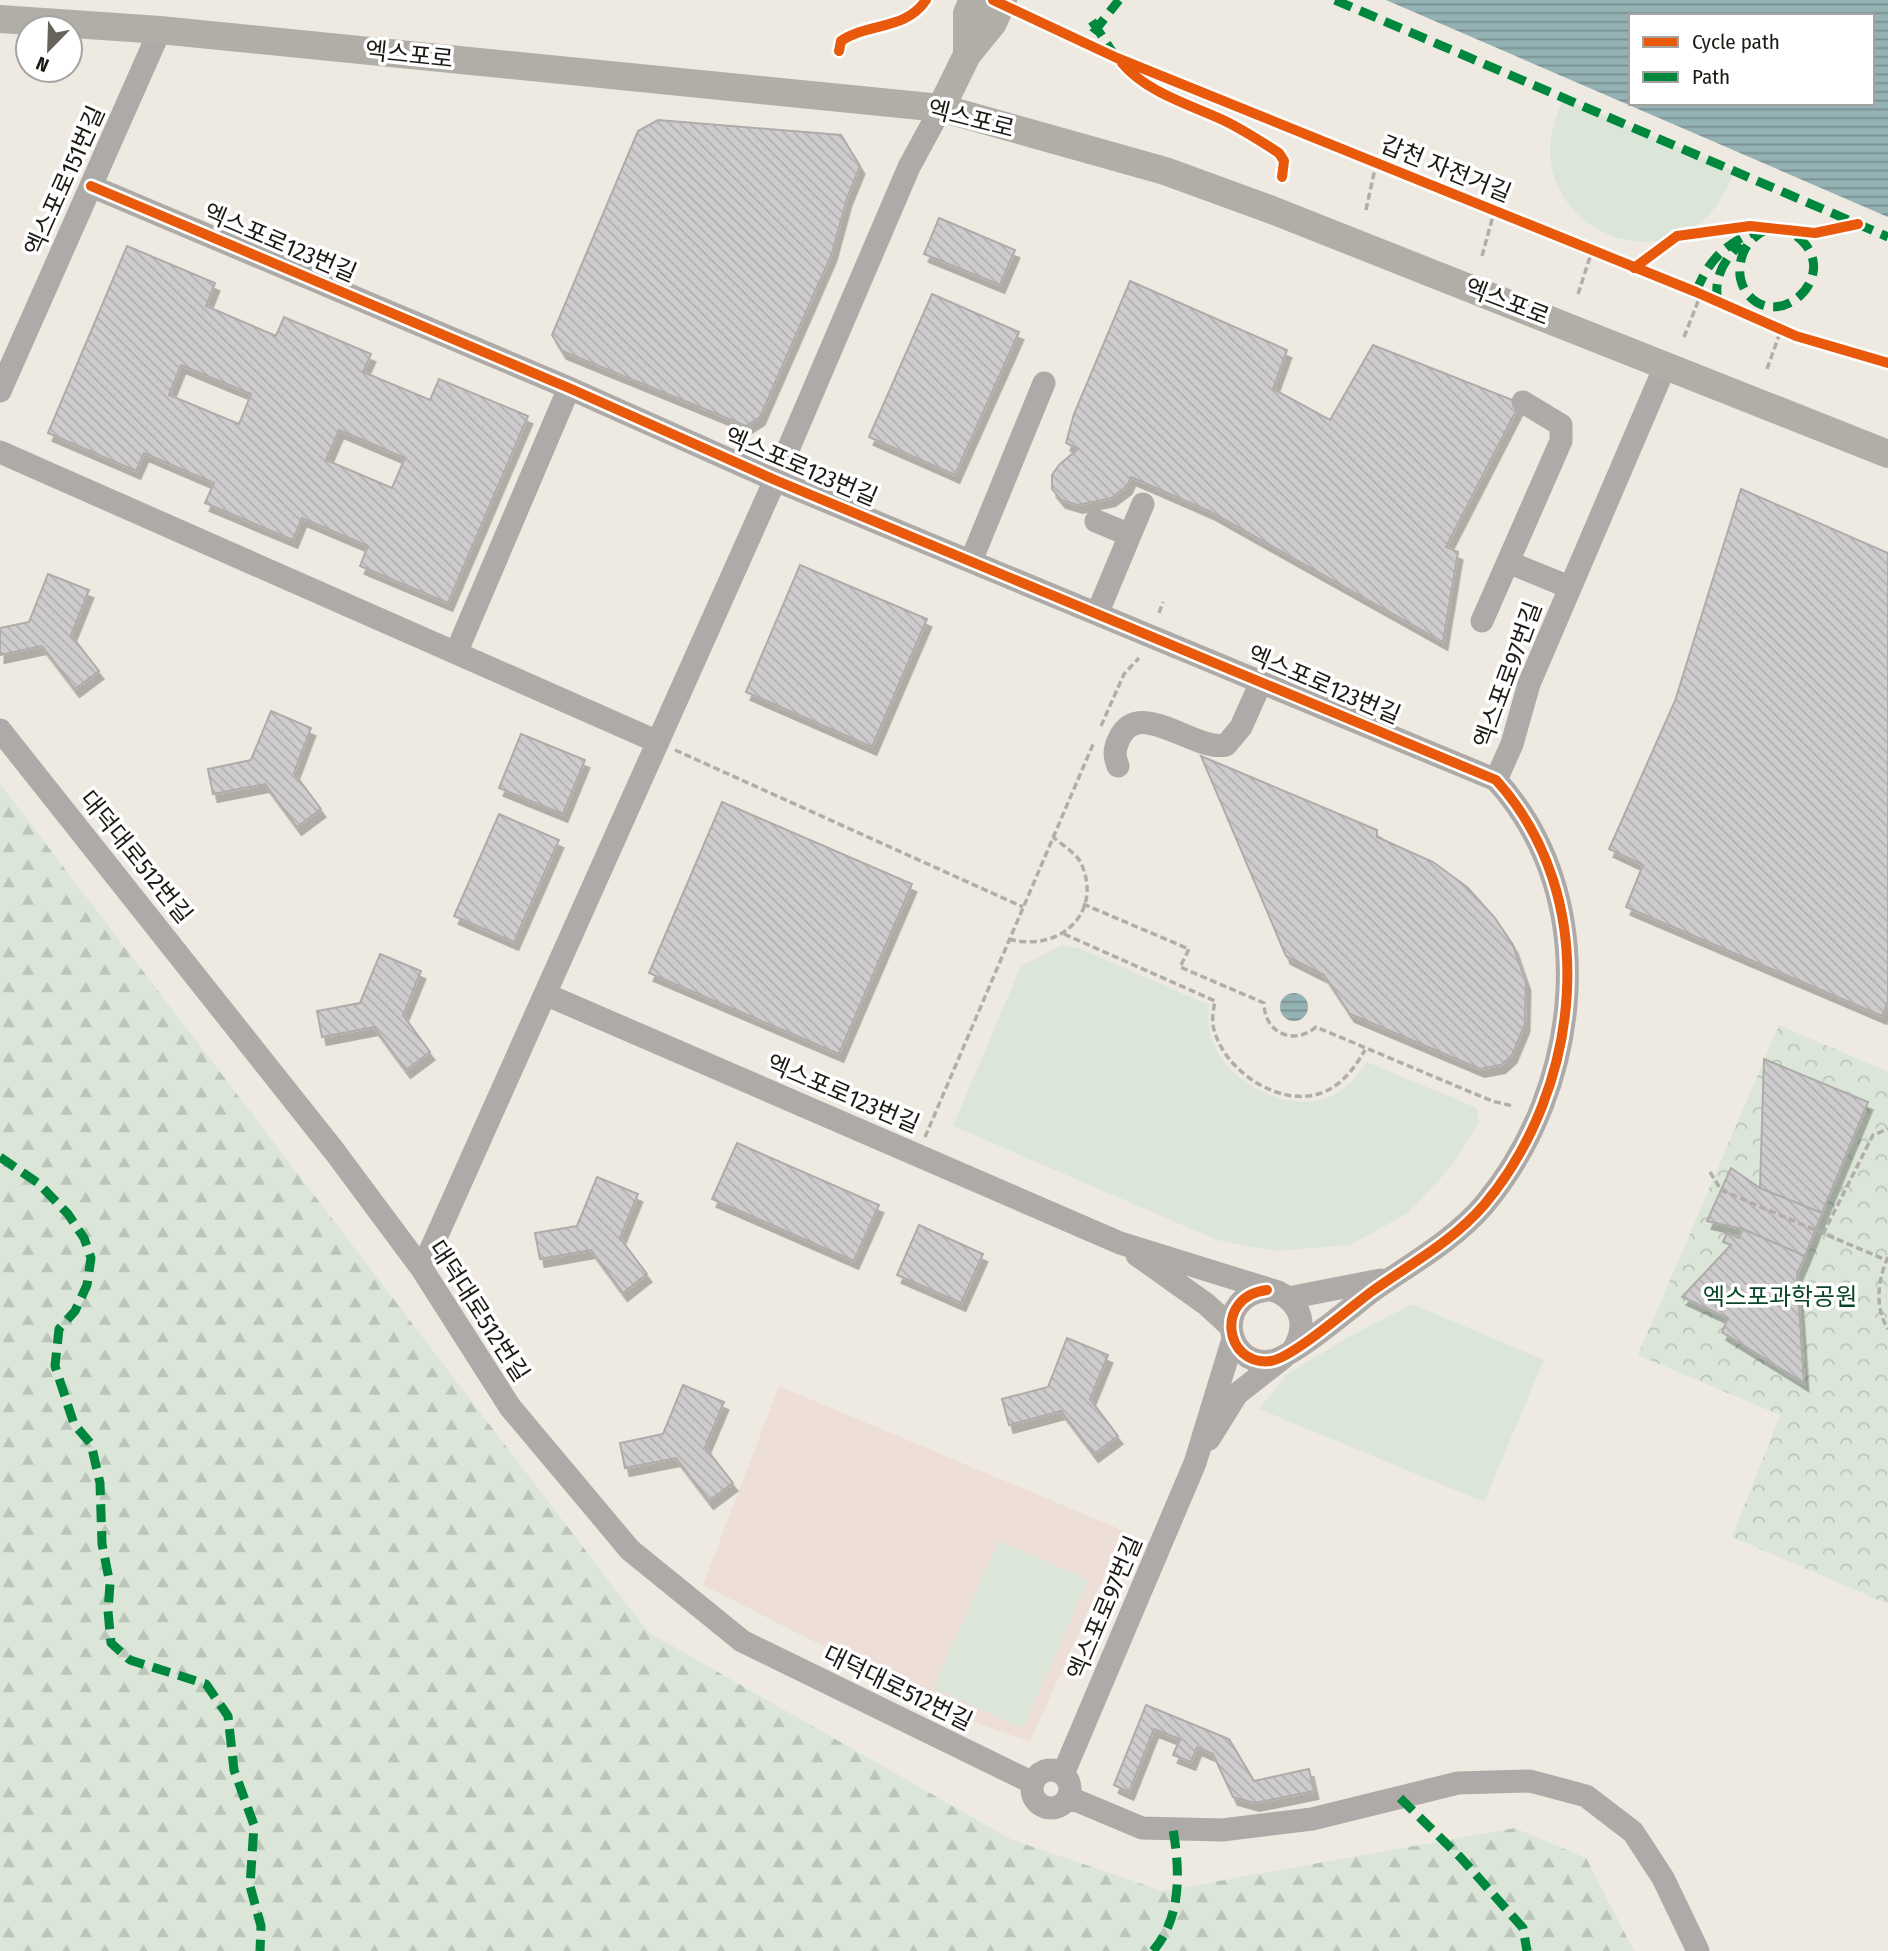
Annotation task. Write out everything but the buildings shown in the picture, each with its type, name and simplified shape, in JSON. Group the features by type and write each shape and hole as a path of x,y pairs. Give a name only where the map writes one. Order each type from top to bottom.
{"main road":[{"path":"967,55 967,13 973,0"},
{"path":"941,108 967,55 993,23 1003,0"},
{"name":"엑스포로","path":"0,19 160,30 941,108 1165,171 1666,364 1888,454"}],"street":[{"name":"엑스포로151번길","path":"0,391 160,30"},
{"name":"엑스포로123번길","path":"422,1269 775,480 909,167 941,108"},
{"name":"엑스포로123번길","path":"91,186 569,388 775,480 1496,780"},
{"name":"엑스포로97번길","path":"1063,1774 1195,1462 1237,1394 1391,1278 1436,1250 1483,1205 1512,1165 1538,1115 1554,1072 1567,1011 1569,957 1562,912 1545,862 1516,802 1496,780 1511,744 1529,684 1666,364"},
{"path":"971,561 1044,383"},
{"path":"456,653 569,388"},
{"path":"1482,621 1561,441 1561,425 1523,402"},
{"path":"0,453 657,742"},
{"path":"1097,614 1143,504"},
{"path":"1096,522 1130,535"},
{"path":"1507,562 1569,587"},
{"path":"1118,766 1114,757 1121,735 1140,722 1156,723 1203,744 1226,745 1241,727 1261,682"},
{"name":"대덕대로512번길","path":"0,730 335,1152 422,1269 510,1407 630,1550 742,1641 1033,1783"},
{"name":"엑스포로123번길","path":"545,994 1120,1243"},
{"path":"1120,1243 1278,1294 1301,1316 1302,1328 1288,1353 1260,1361 1240,1349 1232,1333 1206,1304 1120,1243"},
{"path":"1195,1462 1232,1333 1237,1305 1255,1292 1278,1294 1391,1278"},
{"path":"1045,1771 1063,1774 1069,1785 1068,1797 1059,1806 1046,1807 1033,1795 1033,1783 1045,1771"},
{"path":"1068,1797 1142,1828 1222,1830 1312,1819 1458,1783 1530,1781 1586,1796 1633,1832 1663,1878 1699,1951"}],"path":[{"path":"1366,211 1376,164"},
{"path":"1482,256 1494,212"},
{"path":"1578,294 1598,253 1580,246"},
{"path":"1684,287 1705,296 1684,337"},
{"path":"1769,324 1796,336"},
{"path":"1767,369 1781,330"},
{"path":"1159,613 1163,602"},
{"path":"924,1139 1124,674 1139,658"},
{"path":"657,742 1023,907"},
{"path":"1009,939 1027,944 1044,943 1064,934 1072,928 1083,904 1086,895 1080,861 1053,837"},
{"path":"1083,904 1189,949 1180,967 1264,1003 1264,1014 1272,1028 1285,1036 1301,1037 1316,1027 1365,1050 1492,1101 1513,1106"},
{"path":"1064,934 1215,1001 1214,1033 1227,1055 1258,1085 1299,1096 1322,1093 1340,1083 1365,1050"},
{"path":"1822,1234 1873,1135 1888,1129"},
{"path":"1710,1172 1721,1190 1887,1259 1881,1272 1878,1298 1888,1329"}],"shaded area":[{"path":"779,1386 1124,1531 1030,1742 968,1720 703,1585"}],"green space":[{"path":"1563,98 1735,171 1716,206 1699,224 1675,237 1651,242 1626,240 1602,232 1582,218 1565,199 1554,177 1550,143"},
{"path":"0,784 648,1632 1012,1840 1163,1891 1515,1828 1586,1858 1634,1951 0,1951"},
{"path":"1062,945 1079,948 1209,1005 1211,1037 1224,1062 1238,1076 1273,1096 1292,1101 1329,1097 1348,1085 1367,1062 1477,1108 1479,1123 1450,1168 1408,1213 1350,1245 1276,1251 1217,1240 953,1126 1021,966"},
{"name":"엑스포과학공원","path":"1779,1025 1888,1072 1888,1604 1732,1537 1780,1415 1638,1355"},
{"path":"1412,1304 1544,1360 1484,1502 1259,1409 1286,1375 1345,1339"},
{"path":"999,1541 1088,1580 1023,1728 933,1688"}],"water":[{"path":"1386,0 1888,0 1888,217"},
{"path":"1294,993 1304,997 1308,1007 1304,1017 1294,1021 1284,1017 1280,1007 1284,997"}],"marked path":[{"path":"1093,33 1119,0"},
{"path":"1335,0 1888,237"},
{"path":"1092,21 1113,53"},
{"path":"1768,229 1757,235 1746,248 1740,273 1746,292 1760,304 1775,307 1790,303 1803,293 1811,279 1814,264 1808,248 1792,233"},
{"path":"1696,292 1711,263 1733,243 1753,232"},
{"path":"1718,302 1717,285 1721,270 1741,244"},
{"path":"0,1157 38,1183 68,1214 84,1238 91,1258 87,1285 75,1311 59,1329 55,1366 74,1424 91,1444 100,1483 102,1544 110,1584 108,1611 111,1643 130,1660 206,1684 228,1716 234,1770 254,1825 250,1886 261,1926 260,1951"},
{"path":"1400,1798 1461,1858 1523,1928 1527,1951"},
{"path":"1153,1951 1162,1938 1174,1909 1177,1861 1173,1829"}],"cycle path":[{"path":"839,51 841,41 908,17 926,0"},
{"name":"갑천 자전거길","path":"993,0 1117,58 1696,292 1796,336 1888,363"},
{"path":"1122,63 1157,91 1227,122 1279,153 1284,161 1282,177"},
{"path":"91,186 569,388 775,480 1496,780 1530,827 1553,880 1565,935 1567,993 1559,1050 1542,1106 1517,1158 1472,1218 1307,1342 1271,1361 1255,1360 1243,1353 1235,1343 1232,1330 1233,1317 1239,1304 1250,1295 1267,1290"},
{"path":"1634,268 1677,236 1750,226 1815,233 1858,224"}]}
